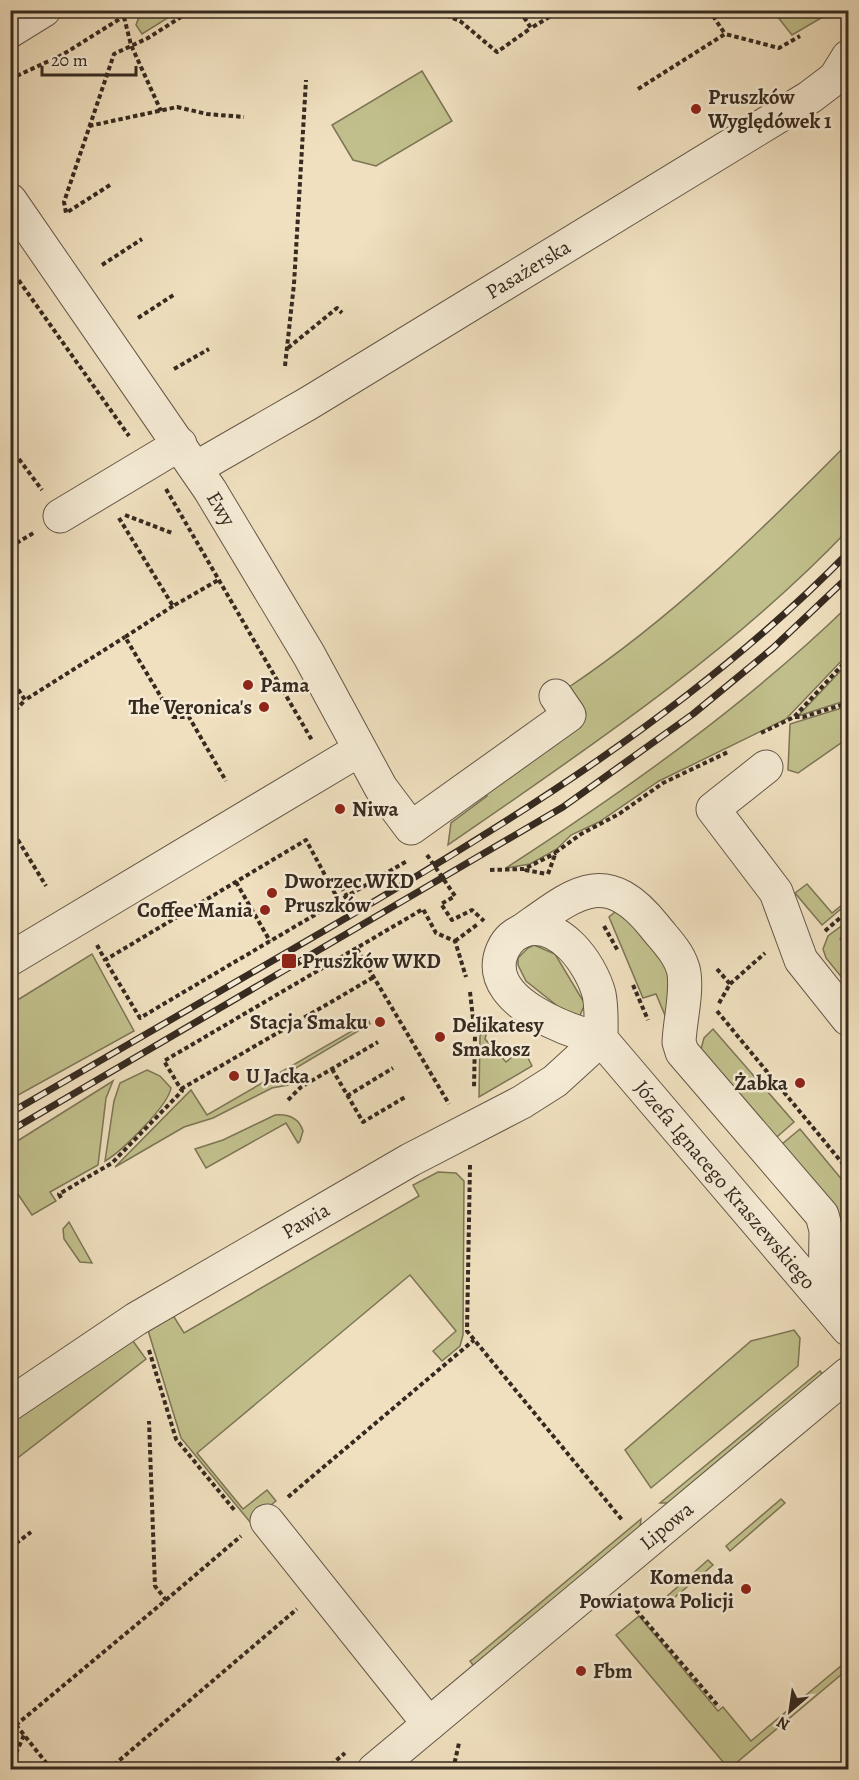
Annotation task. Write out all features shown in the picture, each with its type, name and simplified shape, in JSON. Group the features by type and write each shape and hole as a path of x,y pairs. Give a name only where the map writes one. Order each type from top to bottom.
{"street":[{"path":"10,31 44,10"},
{"name":"Pasażerska","path":"60,516 309,403 810,97 835,78 848,57"},
{"name":"Ewy","path":"10,200 188,456 309,655 381,788 411,828 569,715 556,696"},
{"path":"10,959 359,750"},
{"path":"766,767 713,809 776,892 801,960 849,1019"},
{"path":"505,931 568,898 595,889 623,897 649,919 677,955 683,970 679,1042 682,1052 822,1215 826,1230 825,1301"},
{"path":"505,931 553,933 575,949 597,987 601,1007 601,1039 573,1033 552,1023 512,996 500,978 499,967 505,931"},
{"name":"Józefa Ignacego Kraszewskiego","path":"601,1039 849,1329"},
{"name":"Pawia","path":"10,1404 128,1324 410,1160 472,1130 522,1102 555,1081 601,1039"},
{"name":"Lipowa","path":"396,1763 429,1724 849,1374"},
{"path":"260,1518 429,1724"}],"path":[{"path":"10,79 62,55 134,10"},
{"path":"110,184 66,213 64,202 114,54 192,10"},
{"path":"211,17 221,10"},
{"path":"432,10 460,21 496,52 561,10"},
{"path":"520,10 531,28"},
{"path":"713,16 725,34 779,48 800,36"},
{"path":"124,17 131,45 161,111"},
{"path":"638,89 725,34"},
{"path":"285,366 294,285 306,80"},
{"path":"88,126 177,107 207,114 244,117"},
{"path":"102,265 142,239"},
{"path":"10,268 132,441"},
{"path":"138,318 175,294"},
{"path":"287,348 337,308 342,313"},
{"path":"174,369 208,349"},
{"path":"10,447 60,516"},
{"path":"162,481 303,720"},
{"path":"172,533 115,511 173,606"},
{"path":"10,716 25,700 173,606 220,579"},
{"path":"125,637 173,717 189,717 226,781"},
{"path":"755,737 794,717 849,659"},
{"path":"10,676 25,700"},
{"path":"794,717 803,717 849,704"},
{"path":"524,869 556,852 663,783 738,747"},
{"path":"10,827 46,886"},
{"path":"339,901 306,840 105,960 140,1018 339,901 346,896 407,861"},
{"path":"549,883 548,874 556,852"},
{"path":"430,859 455,896 441,904 452,920 472,910 505,931"},
{"path":"490,870 524,869 548,874"},
{"path":"236,882 270,941"},
{"path":"341,887 346,896"},
{"path":"181,1089 164,1061 423,909 436,933 455,941 505,931"},
{"path":"819,937 849,911"},
{"path":"455,941 471,994 475,1036 474,1095"},
{"path":"357,949 453,1110"},
{"path":"768,951 730,984 715,1010 849,1170"},
{"path":"712,963 730,984"},
{"path":"61,1198 59,1194 112,1163 158,1118 181,1089 374,977"},
{"path":"288,1100 301,1087 378,1042"},
{"path":"347,1096 393,1068"},
{"path":"332,1069 363,1122 408,1096"},
{"path":"470,1161 467,1332 623,1521"},
{"path":"10,1730 474,1340"},
{"path":"148,1347 176,1439 260,1518"},
{"path":"149,1421 155,1586 166,1600"},
{"path":"10,1548 31,1532"},
{"path":"108,1770 320,1590"},
{"path":"636,1610 719,1707"},
{"path":"16,1725 52,1770"},
{"path":"10,1767 24,1735"}],"shaded area":[{"path":"147,11 179,11 142,34 136,25 139,17"},
{"path":"773,11 833,11 792,35"},
{"path":"422,71 452,121 376,166 353,160 332,125"},
{"path":"848,443 848,530 803,575 707,658 605,735 448,845 451,823 487,796 480,785 586,714 569,687 680,603 749,541"},
{"path":"848,606 848,654 786,719 659,781 599,822 571,835 557,849 530,864 506,868 596,808 684,745 768,678"},
{"path":"848,663 848,700 798,716"},
{"path":"848,706 848,738 798,773 788,770 790,724"},
{"path":"807,884 832,913 848,900 848,903 822,925 795,893"},
{"path":"615,912 638,926 673,978 667,1020 656,994 643,998 609,917"},
{"path":"848,921 848,929 840,939 848,947 848,978 843,979 826,958 823,949 828,936"},
{"path":"534,945 555,954 585,1004 580,1015 570,1016 526,981 518,965 518,958"},
{"path":"92,954 134,1031 11,1099 11,1004"},
{"path":"369,1021 370,1024 284,1075 289,1085 272,1088 213,1118 184,1127 115,1167 191,1090 207,1115"},
{"path":"489,1023 485,1039 506,1062 523,1048 532,1066 479,1097 480,1036"},
{"path":"713,1029 794,1122 770,1143 698,1060 704,1038"},
{"path":"147,1070 160,1076 171,1088 168,1096 143,1128 105,1161 114,1101 120,1083"},
{"path":"113,1081 106,1098 98,1165 50,1192 56,1201 32,1215 11,1184 11,1145"},
{"path":"275,1115 289,1116 299,1123 303,1131 298,1143 286,1123 206,1168 195,1149 223,1140"},
{"path":"800,1129 848,1187 848,1235 834,1232 775,1150"},
{"path":"438,1172 456,1173 464,1181 463,1335 460,1346 442,1361 433,1351 456,1331 410,1275 197,1453 243,1509 267,1490 276,1501 250,1522 181,1438 147,1327 171,1312 184,1333 419,1196 413,1185"},
{"path":"69,1222 92,1263 80,1262 64,1239 63,1229"},
{"path":"794,1330 800,1338 798,1366 651,1488 625,1450 751,1341"},
{"path":"130,1337 146,1359 11,1463 11,1422"},
{"path":"820,1371 825,1377 671,1503 660,1503"},
{"path":"781,1499 785,1503 730,1551 726,1546"},
{"path":"641,1519 640,1528 475,1668 470,1661"},
{"path":"708,1560 713,1565 661,1609 657,1605"},
{"path":"639,1616 718,1711 723,1707 751,1741 848,1660 848,1669 729,1769 616,1635"}],"railway":[{"path":"10,1113 392,891 531,805 664,713 728,663 789,610 848,553"},
{"path":"10,1131 563,807 693,714 773,648 848,577"}],"place":[{"name":"Pruszków Wyględówek 1","path":"696,109"},
{"name":"Pama","path":"248,685"},
{"name":"The Veronica's","path":"264,707"},
{"name":"Niwa","path":"340,809"},
{"name":"Dworzec WKD Pruszków","path":"272,893"},
{"name":"Coffee Mania","path":"265,910"},
{"name":"Pruszków WKD","path":"289,961"},
{"name":"Stacja Smaku","path":"380,1022"},
{"name":"Delikatesy Smakosz","path":"440,1037"},
{"name":"U Jacka","path":"234,1076"},
{"name":"Żabka","path":"800,1083"},
{"name":"Komenda Powiatowa Policji","path":"746,1589"},
{"name":"Fbm","path":"581,1671"}]}
